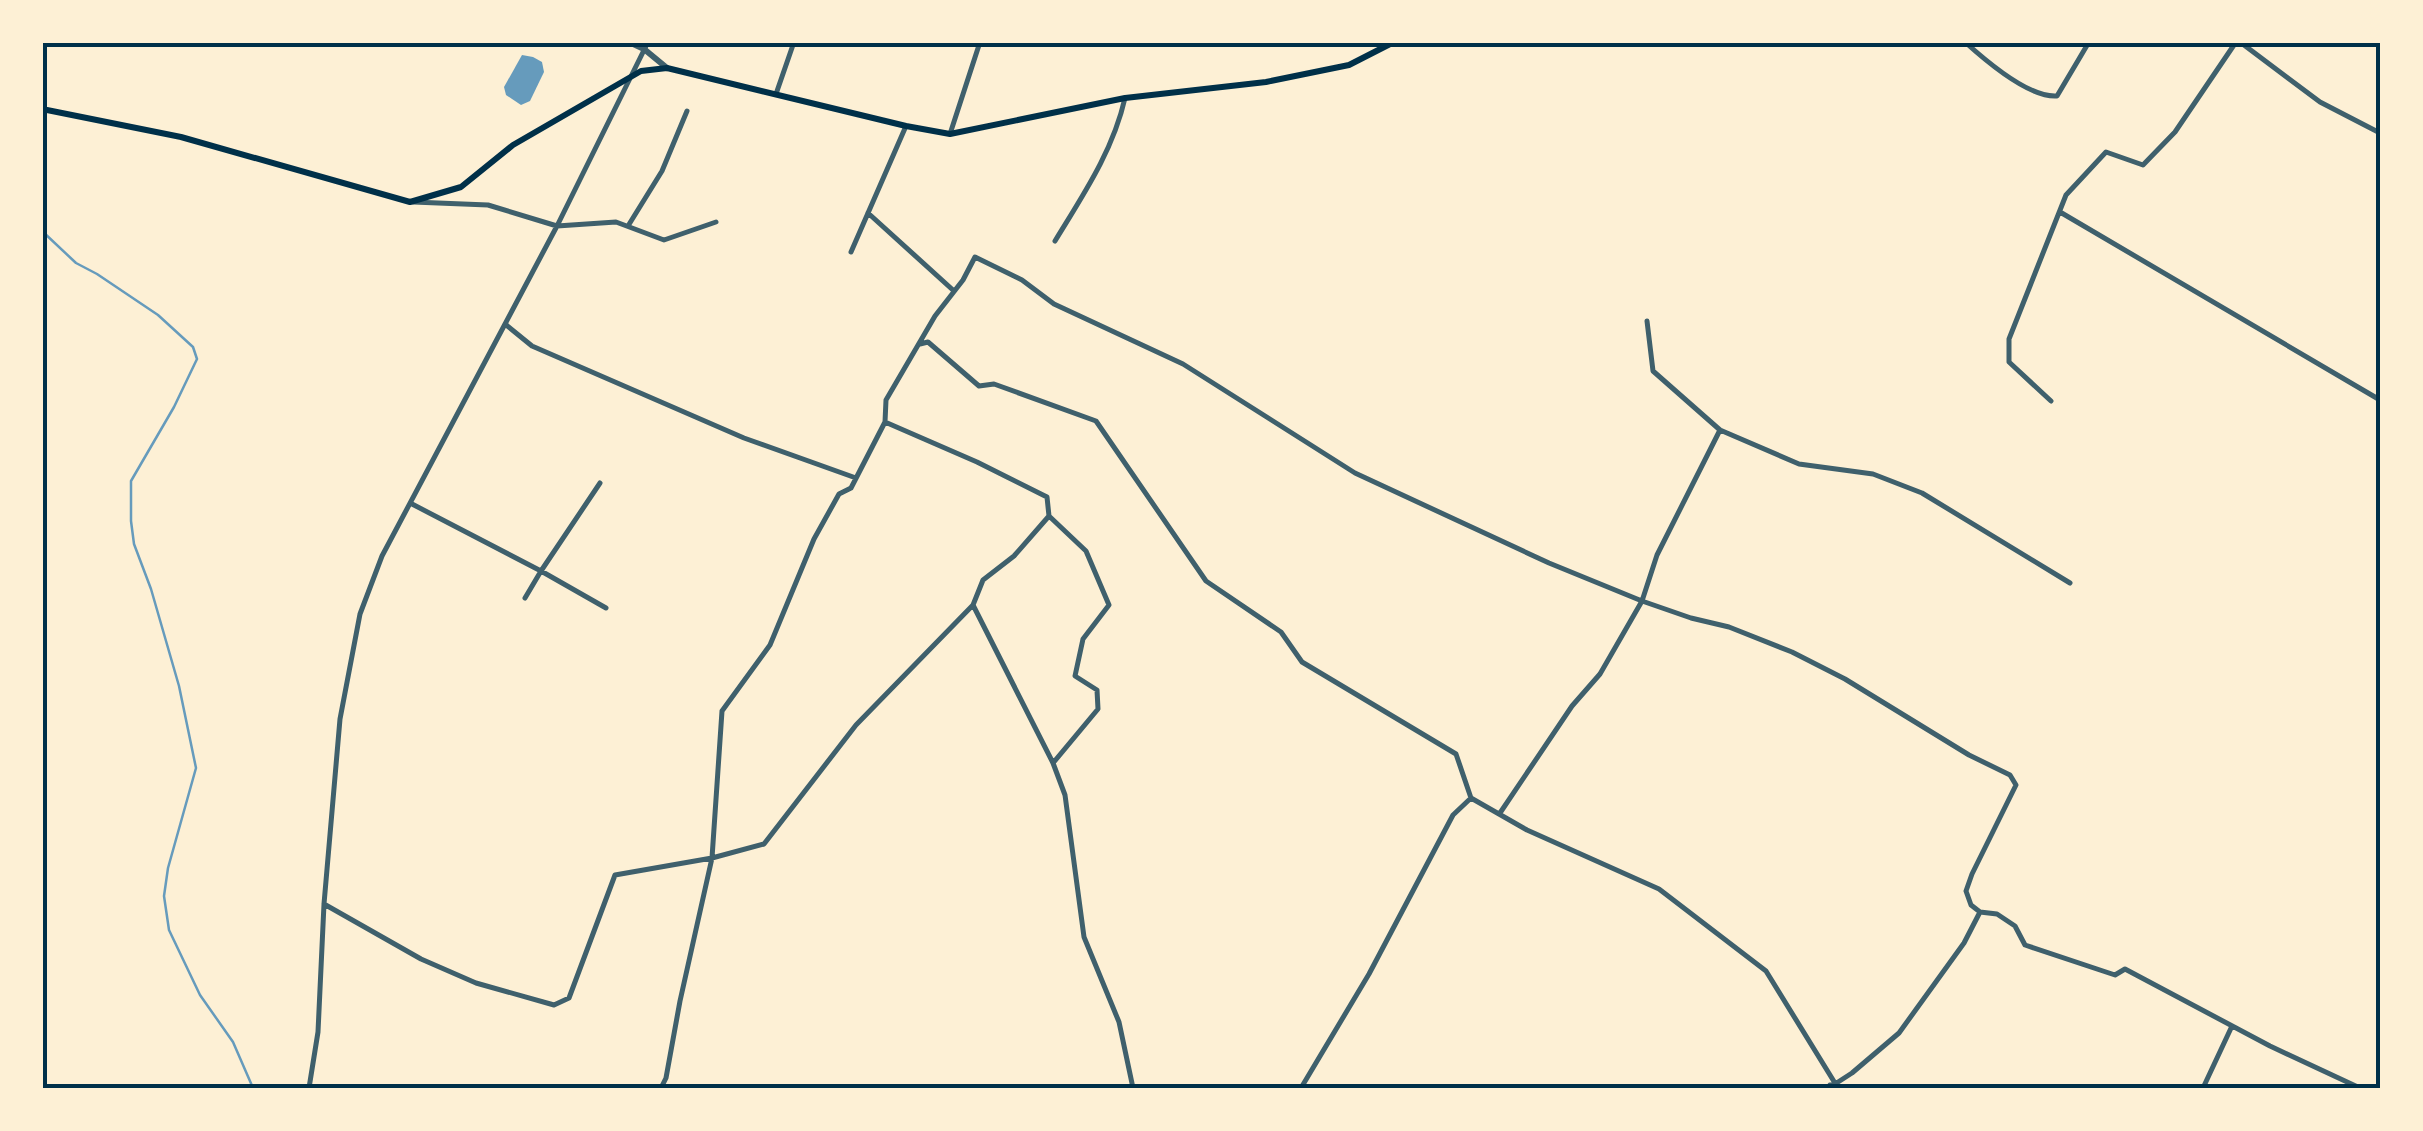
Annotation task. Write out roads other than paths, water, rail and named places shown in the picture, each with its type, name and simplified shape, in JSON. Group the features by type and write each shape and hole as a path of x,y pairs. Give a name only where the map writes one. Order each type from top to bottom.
{"main road":[{"path":"42,109 181,137 410,202 462,186 513,144 642,71 667,68 950,134 1125,98 1266,82 1332,69 1349,65 1394,42"}],"street":[{"path":"629,42 646,46 667,68"},
{"path":"776,94 794,42"},
{"path":"950,134 980,42"},
{"path":"1965,42 1988,63 2044,97 2057,96 2089,42"},
{"path":"2050,401 2009,362 2009,340 2066,195 2106,152 2143,165 2175,132 2238,42 2320,102 2380,132"},
{"path":"309,1088 318,1032 340,719 360,614 382,556 557,226 646,46"},
{"path":"1055,241 1098,169 1120,123 1125,98"},
{"path":"628,226 662,171 687,111"},
{"path":"851,252 906,126"},
{"path":"410,202 488,205 557,226 616,222 664,240 716,222"},
{"path":"2060,212 2380,400"},
{"path":"868,213 954,291"},
{"path":"661,1088 712,858 722,711 770,645 814,539 839,494 851,488 885,422 886,400 934,316 975,258 1022,280 1054,304 1182,364 1354,473 1550,564 1642,601 1729,627 1792,652 2010,776 2016,785 1966,891 1971,905 1980,912 1997,914 2015,926 2024,945 2114,975 2126,969 2360,1088"},
{"path":"1647,322 1653,370 1720,430 1800,464 1873,474 1922,493 2070,583"},
{"path":"505,324 532,346 744,438 856,478"},
{"path":"918,344 928,342 979,386 994,384 1096,421 1206,581 1280,632 1302,662 1456,754 1471,798 1526,830 1660,890 1766,971 1836,1086"},
{"path":"885,422 1047,497 1049,516 1086,550 1109,605 1083,638 1075,676 1097,690 1098,709 1053,763"},
{"path":"1500,814 1572,706 1600,674 1642,601 1657,556 1720,430"},
{"path":"525,598 600,483"},
{"path":"412,504 606,608"},
{"path":"324,904 421,959 476,984 554,1005 569,998 615,875 712,858 764,844 856,726 972,605 983,580 1014,556 1049,516"},
{"path":"972,605 1053,763 1065,795 1084,938 1119,1022 1132,1088"},
{"path":"1301,1088 1369,974 1453,815 1471,798"},
{"path":"1836,1086 1899,1033 1964,943 1980,912"},
{"path":"2203,1088 2232,1026"},
{"path":"1828,1088 1830,1084 1836,1086"}],"water":[{"path":"522,55 542,62 544,72 530,101 521,105 506,95 504,87"}],"waterway":[{"path":"42,231 76,263 158,315 193,347 197,359 131,481 131,521 134,544 179,686 196,768 168,868 164,896 169,930 200,995 233,1042 253,1088"}]}
